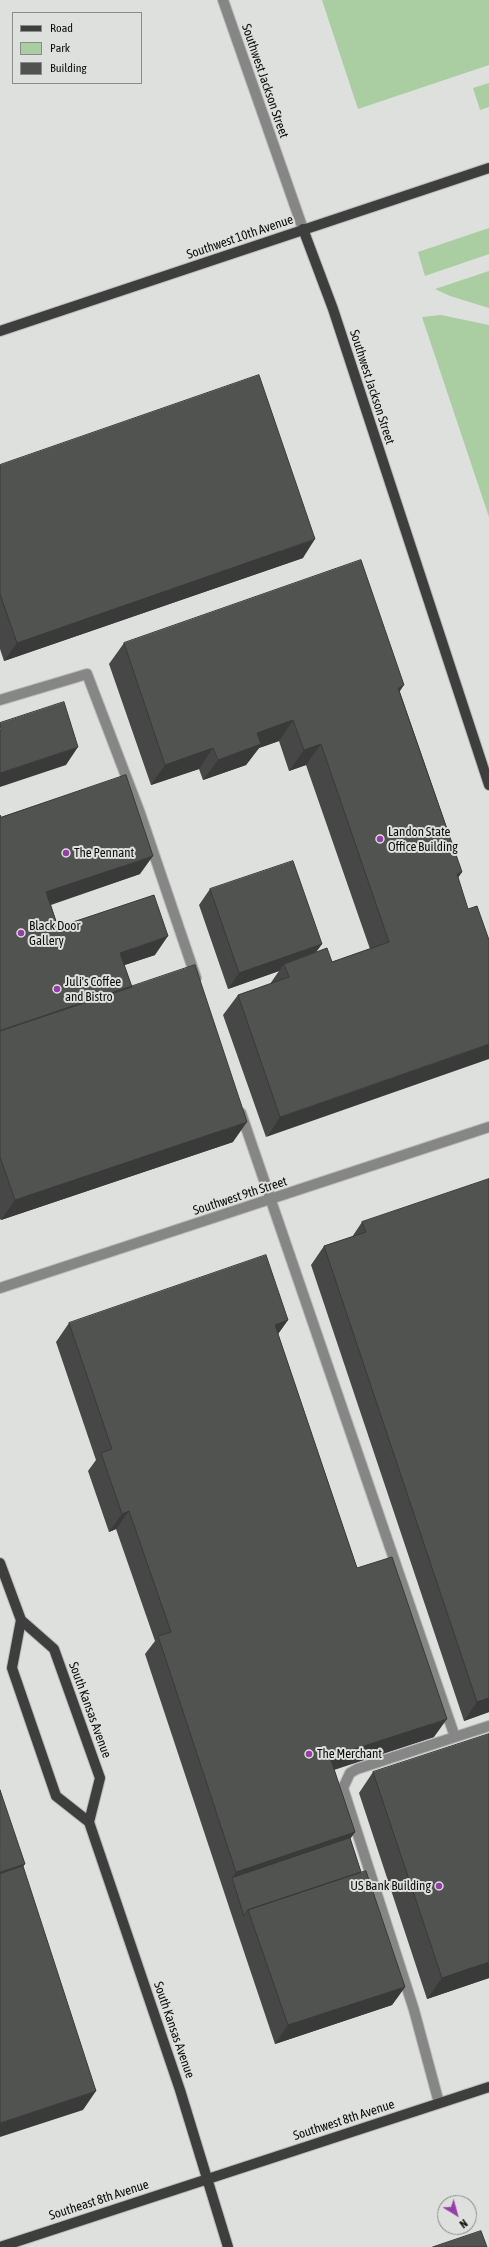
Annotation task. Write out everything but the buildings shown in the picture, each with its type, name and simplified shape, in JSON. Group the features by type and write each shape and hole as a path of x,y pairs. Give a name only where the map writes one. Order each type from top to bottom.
{"main road":[{"name":"Southwest 10th Avenue","path":"0,331 489,168"},
{"name":"Southwest Jackson Street","path":"303,229 333,310 489,784"},
{"name":"South Kansas Avenue","path":"0,1563 21,1620 54,1649 100,1778 89,1822 180,2090 228,2247"},
{"path":"21,1620 12,1668 56,1796 89,1822"},
{"name":"Southwest 8th Avenue","path":"207,2178 489,2086"},
{"name":"Southeast 8th Avenue","path":"0,2247 207,2178"}],"street":[{"name":"Southwest Jackson Street","path":"223,0 303,229"},
{"path":"0,700 87,674 140,813 200,991"},
{"path":"237,1103 455,1737"},
{"name":"Southwest 9th Street","path":"0,1288 489,1127"},
{"path":"440,2102 414,2010 343,1788 350,1773 357,1769 489,1726"}],"green space":[{"path":"322,0 489,0 489,65 358,109"},
{"path":"489,83 489,107 480,110 473,88"},
{"path":"489,228 489,254 425,276 418,252"},
{"path":"489,271 489,308 450,296 435,289"},
{"path":"441,315 489,325 489,517 422,317"}],"place":[{"name":"Landon State Office Building","path":"380,839"},
{"name":"The Pennant","path":"66,853"},
{"name":"Black Door Gallery","path":"21,933"},
{"name":"Juli's Coffee and Bistro","path":"57,989"},
{"name":"The Merchant","path":"309,1754"},
{"name":"US Bank Building","path":"439,1886"}]}
